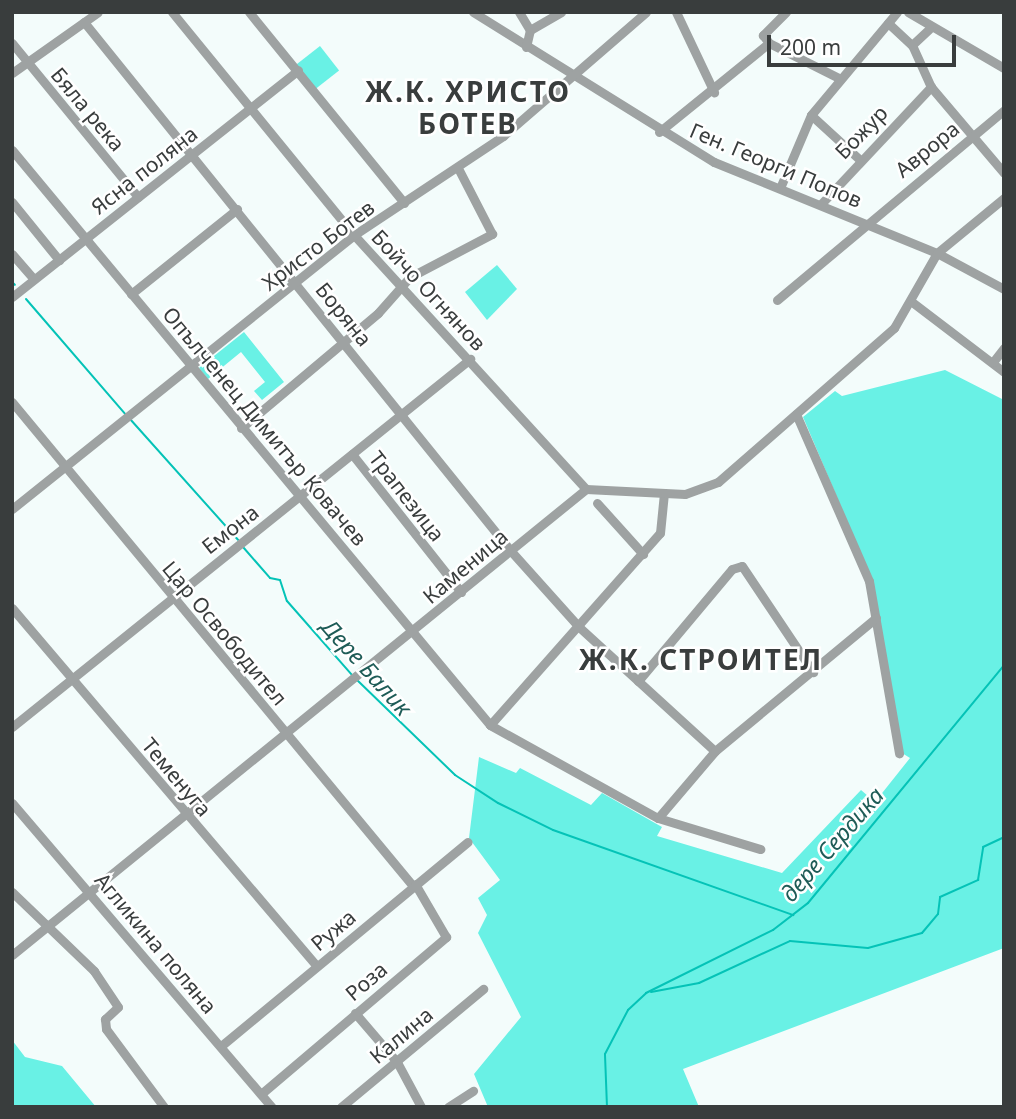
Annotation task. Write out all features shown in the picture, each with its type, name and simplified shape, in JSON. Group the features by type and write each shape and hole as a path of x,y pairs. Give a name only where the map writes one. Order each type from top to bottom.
{"street":[{"path":"12,72 97,12"},
{"name":"Бойчо Огнянов","path":"172,12 354,235 586,489"},
{"path":"249,12 404,203"},
{"name":"Ген. Георги Попов","path":"474,12 570,77 659,132 780,188 937,253 1004,289"},
{"path":"519,12 530,30 526,47"},
{"path":"530,30 561,12"},
{"name":"Христо Ботев","path":"12,509 354,235 459,170 646,12"},
{"path":"676,12 714,92"},
{"path":"659,132 714,92 766,39 786,12"},
{"path":"780,188 811,115 839,78 897,12"},
{"path":"908,12 929,29 1004,68"},
{"name":"Боряна","path":"84,22 510,550 579,627 715,751"},
{"path":"888,23 912,46 931,87 1004,173"},
{"path":"912,46 929,29"},
{"path":"766,39 839,78"},
{"name":"Бяла река","path":"12,43 138,197"},
{"name":"Ясна поляна","path":"12,297 298,70"},
{"name":"Божур","path":"821,204 858,158 931,87"},
{"name":"Аврора","path":"778,300 864,223 1004,110"},
{"path":"811,115 858,158"},
{"name":"Опълченец Димитър Ковачев","path":"12,150 490,725"},
{"path":"241,428 343,341 401,286 492,234 459,170"},
{"path":"586,489 664,493 710,488 894,328 912,302 937,253 1004,198"},
{"path":"12,201 59,260"},
{"path":"131,293 237,209"},
{"path":"12,254 34,279"},
{"path":"912,302 1004,372"},
{"path":"993,362 1004,348"},
{"name":"Емона","path":"12,727 470,359"},
{"name":"Цар Освободител","path":"12,402 414,885"},
{"path":"796,414 869,580 899,753"},
{"name":"Трапезица","path":"352,454 461,592"},
{"name":"Каменица","path":"12,955 414,632 586,489"},
{"path":"664,493 663,525 643,554 490,725 658,818 760,849"},
{"path":"597,503 643,554"},
{"path":"638,681 737,566 747,568 813,672"},
{"name":"Теменуга","path":"12,608 317,966"},
{"path":"658,818 715,751 876,618"},
{"name":"Агликина поляна","path":"12,803 221,1046 265,1102"},
{"name":"Ружа","path":"221,1046 468,842"},
{"name":"Роза","path":"265,1102 355,1013 446,937 414,885"},
{"path":"12,892 50,926 118,1007 105,1020 106,1029 164,1107"},
{"name":"Калина","path":"341,1107 483,989"},
{"path":"355,1013 397,1062 421,1107"},
{"path":"448,1107 473,1091"}],"shaded area":[{"path":"320,46 339,70 315,89 296,64"},
{"path":"497,265 517,289 487,320 465,292"},
{"path":"244,332 284,382 262,400 254,391 265,382 241,352 208,379 199,368"},
{"path":"945,370 1004,400 1004,948 683,1069 699,1107 488,1107 474,1074 521,1017 478,933 487,915 478,898 500,880 469,838 479,757 516,773 520,768 591,805 602,793 662,827 657,836 782,873 861,790 875,802 910,758 902,753 872,580 803,417 835,391 842,396"},
{"path":"12,1040 25,1057 62,1066 96,1107 13,1107"}],"waterway":[{"name":"Дере Балик","path":"12,282 15,285"},
{"name":"Дере Балик","path":"26,299 126,415"},
{"name":"Дере Балик","path":"130,419 238,540"},
{"name":"Дере Балик","path":"243,547 270,578 280,580 287,601 352,675"},
{"name":"дере Сердика","path":"607,1107 605,1054 628,1010 646,993 773,930 808,903 1004,665"},
{"name":"Дере Балик","path":"356,679 455,775 498,803 553,830 793,915"},
{"path":"651,992 699,983 790,941 868,948 922,933 938,914 940,897 978,880 983,847 1004,837"}],"district":[{"name":"Ж.К. ХРИСТО БОТЕВ","path":"468,107"},
{"name":"Ж.К. СТРОИТЕЛ","path":"701,659"}]}
